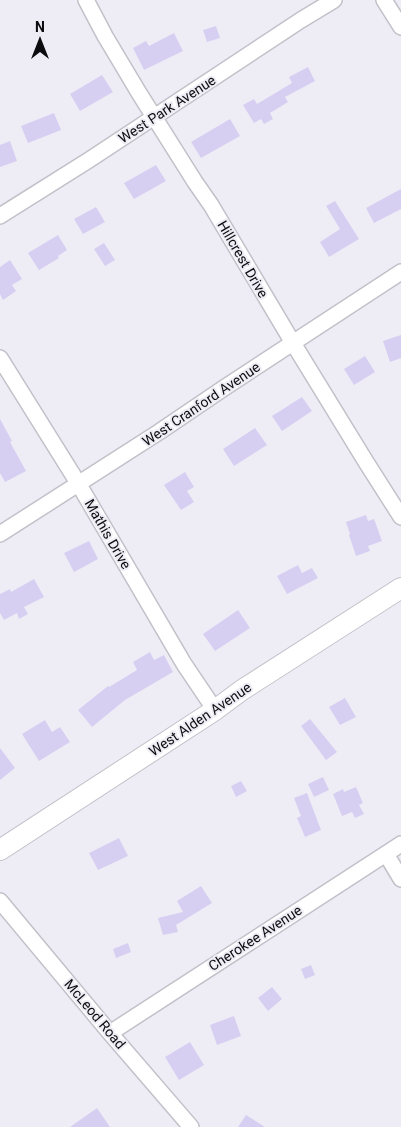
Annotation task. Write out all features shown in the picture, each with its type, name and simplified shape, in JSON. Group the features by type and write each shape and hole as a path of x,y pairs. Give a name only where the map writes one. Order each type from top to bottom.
{"street":[{"name":"Hillcrest Drive","path":"86,0 154,117 211,204 293,343 401,517"},
{"name":"West Park Avenue","path":"0,216 334,0"},
{"path":"384,0 401,27"},
{"name":"West Cranford Avenue","path":"0,534 159,432 401,272"},
{"name":"Mathis Drive","path":"0,358 78,483 184,664 215,710"},
{"name":"West Alden Avenue","path":"0,850 215,710 242,690 401,588"},
{"name":"Cherokee Avenue","path":"110,1032 401,844"},
{"path":"386,854 401,879"},
{"name":"McLeod Road","path":"0,901 191,1127"}],"building":[{"path":"216,26 220,38 207,42 203,30"},
{"path":"174,33 183,51 144,70 133,48 146,41 149,46"},
{"path":"308,67 315,81 285,97 288,102 270,113 273,119 264,124 261,119 254,123 243,105 254,99 257,104 292,83 289,77"},
{"path":"102,75 113,92 80,111 70,94"},
{"path":"54,113 61,130 28,143 21,126"},
{"path":"230,119 240,136 201,158 191,142"},
{"path":"10,141 17,161 0,167 0,145"},
{"path":"156,165 166,181 134,199 124,183"},
{"path":"401,189 401,209 374,223 366,208"},
{"path":"335,201 359,239 329,257 320,242 340,229 326,206"},
{"path":"96,207 105,222 83,234 74,219"},
{"path":"58,235 67,250 58,256 59,258 39,270 28,253"},
{"path":"104,243 115,260 105,266 94,249"},
{"path":"10,260 22,279 12,285 16,291 3,300 0,294 0,267"},
{"path":"401,335 401,358 390,362 383,341"},
{"path":"365,356 375,372 354,385 344,369"},
{"path":"302,397 312,411 282,431 272,416"},
{"path":"0,419 26,471 5,482 0,473"},
{"path":"255,428 267,445 234,466 223,449"},
{"path":"185,472 194,487 187,491 194,502 181,510 164,485"},
{"path":"366,515 368,521 374,519 382,541 368,546 370,551 356,556 346,522"},
{"path":"89,541 98,559 74,572 64,553"},
{"path":"298,565 302,573 312,568 318,578 287,594 277,576"},
{"path":"34,579 44,597 24,607 28,614 19,619 17,613 4,620 0,613 0,594 10,589 11,592"},
{"path":"238,610 250,628 215,651 203,634"},
{"path":"150,652 154,660 164,655 173,672 125,700 92,727 78,710 108,686 137,670 133,662"},
{"path":"345,698 356,717 340,725 329,707"},
{"path":"310,719 337,752 326,760 301,726"},
{"path":"45,720 52,732 60,727 70,742 39,761 22,734"},
{"path":"0,748 15,768 0,780"},
{"path":"323,777 329,790 314,797 308,784"},
{"path":"241,781 247,791 236,797 231,786"},
{"path":"356,787 363,803 359,805 364,814 355,818 352,812 342,816 333,794 343,789 344,792"},
{"path":"307,793 321,830 305,837 297,818 301,816 294,798"},
{"path":"119,838 128,856 98,870 89,853"},
{"path":"201,886 212,903 176,925 178,932 163,935 158,918 183,912 177,901"},
{"path":"128,943 131,952 116,958 113,949"},
{"path":"311,965 315,975 305,979 301,969"},
{"path":"272,987 282,999 268,1011 258,998"},
{"path":"234,1016 241,1036 217,1045 210,1025"},
{"path":"190,1042 204,1065 179,1080 165,1057"},
{"path":"97,1108 110,1127 70,1127"},
{"path":"246,1115 265,1127 238,1127"}]}
